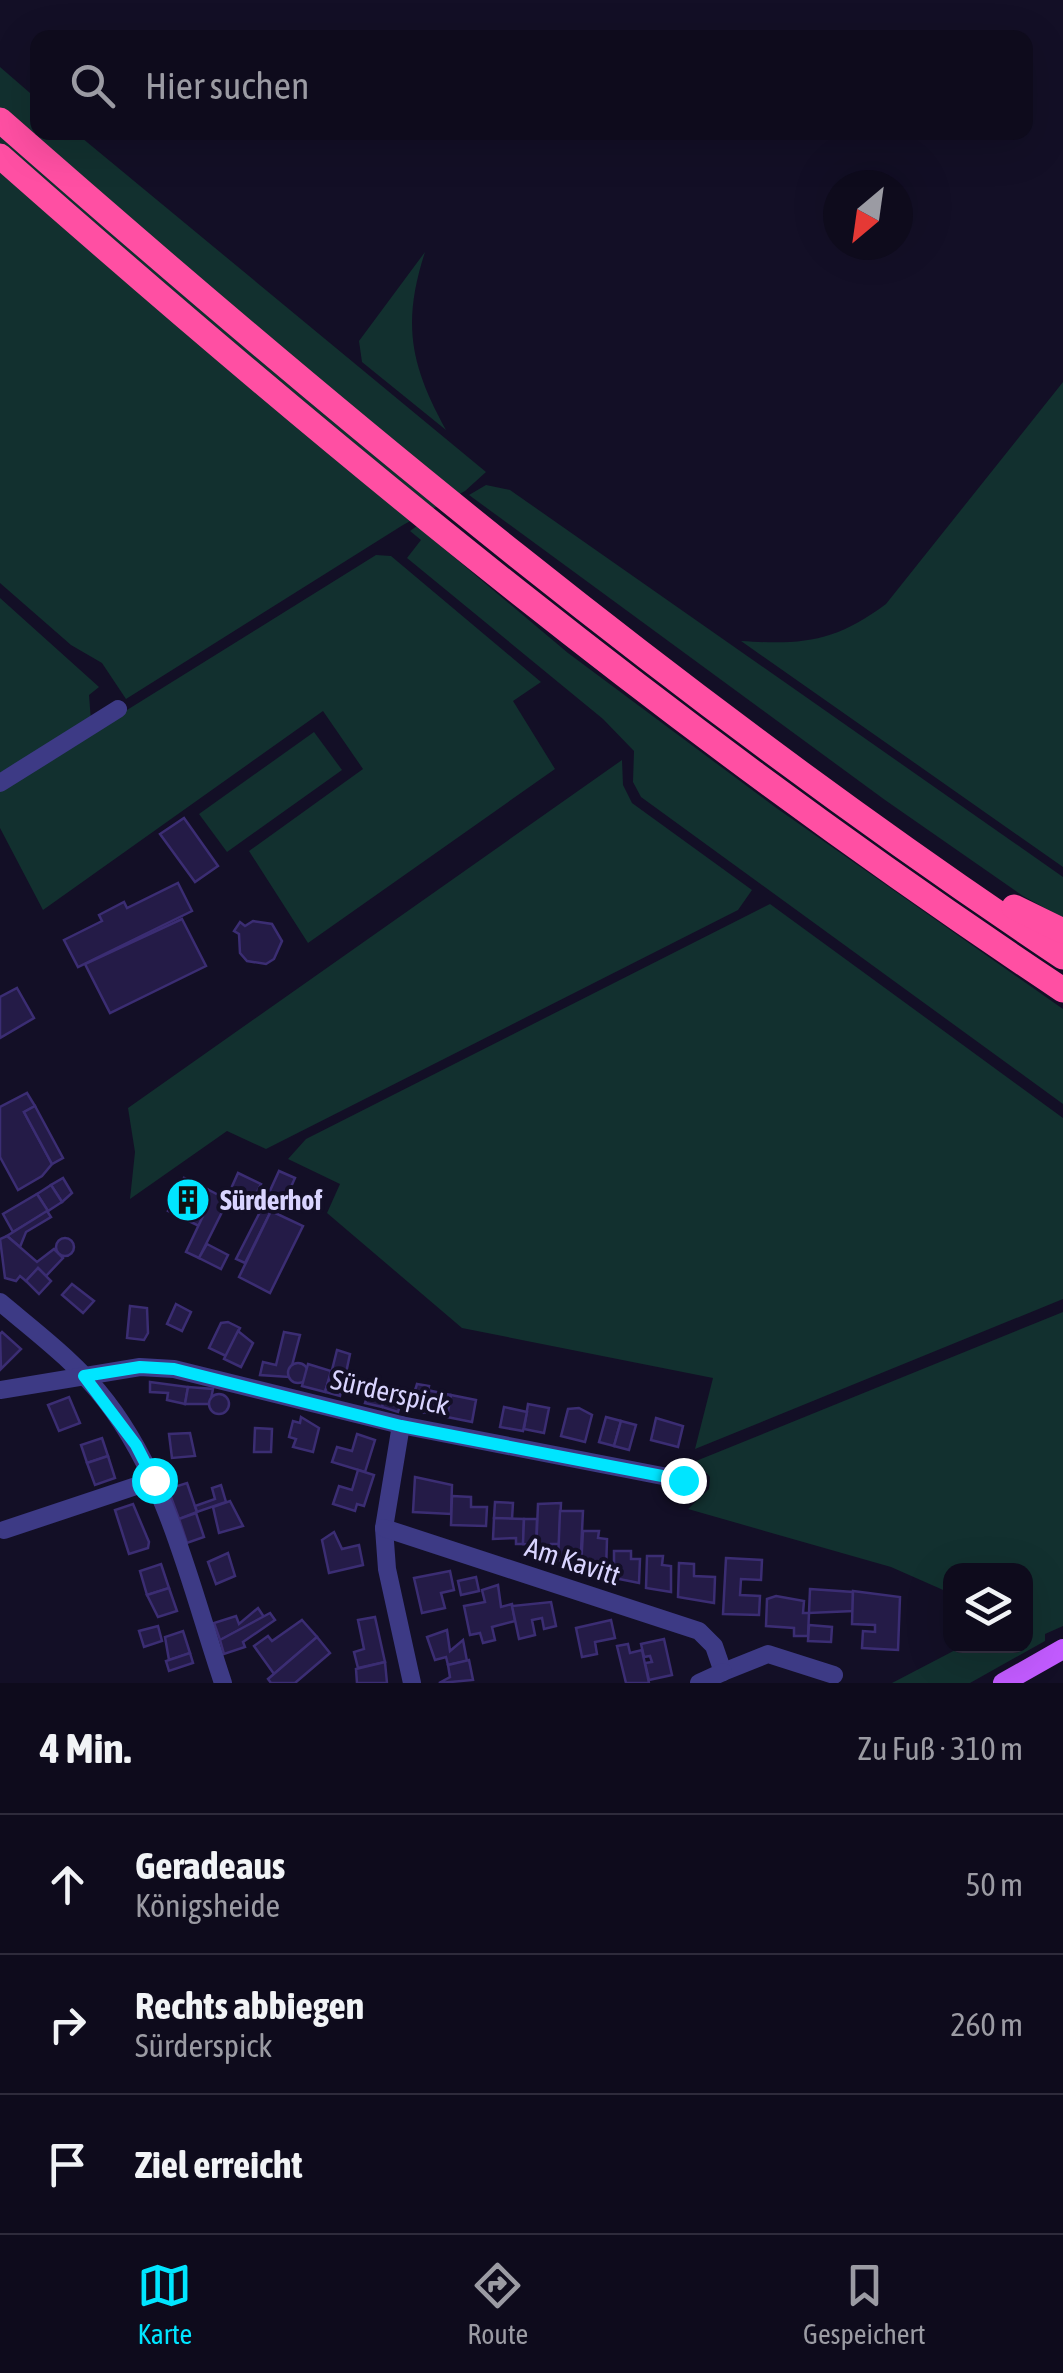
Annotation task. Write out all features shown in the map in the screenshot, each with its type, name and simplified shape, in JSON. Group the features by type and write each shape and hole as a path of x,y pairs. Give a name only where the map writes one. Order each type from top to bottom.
{"highway":[{"path":"0,120 404,466 482,528 692,693 1063,957"},
{"path":"0,156 152,290 459,544 820,820 1063,990"},
{"path":"964,888 1063,931"}],"main road":[{"path":"1002,1683 1063,1650"}],"street":[{"path":"0,783 118,709"},
{"path":"0,1302 84,1376 136,1445 154,1480 223,1683"},
{"name":"Sürderspick","path":"0,1390 140,1367 174,1369 401,1426 683,1480"},
{"path":"401,1426 384,1528 387,1569 412,1683"},
{"path":"4,1530 154,1480"},
{"name":"Am Kavitt","path":"384,1528 699,1631 714,1646 723,1672"},
{"path":"700,1683 768,1654 834,1675"}],"green space":[{"path":"0,67 30,93 30,140 84,140 486,472 465,491 403,525 126,699 102,663 71,645 0,583"},
{"path":"425,252 414,301 413,343 424,385 446,430 362,362 359,341"},
{"path":"1063,382 1063,867 741,641 818,638 851,626 886,604"},
{"path":"486,485 510,490 1063,877 1063,918 1023,896 885,800 469,495"},
{"path":"417,526 568,653 775,807 1063,1009 1063,1104 641,797 633,782 634,751 603,719 407,558 421,540 410,531"},
{"path":"376,555 391,556 541,682 513,701 555,769 308,943 249,851 363,769 323,711 43,910 0,828 0,789"},
{"path":"0,598 99,687 89,695 91,721 0,778"},
{"path":"314,732 342,770 227,852 199,814"},
{"path":"622,760 623,785 632,803 752,890 738,910 266,1149 227,1131 130,1199 135,1152 128,1108"},
{"path":"770,904 1063,1118 1063,1299 695,1449 713,1378 462,1328 327,1213 340,1184 288,1159 306,1139"},
{"path":"1063,1312 1063,1626 1045,1634 1045,1641 1033,1648 1033,1563 943,1563 943,1590 891,1567 688,1509 709,1489 710,1477 696,1461"},
{"path":"950,1653 1024,1653 970,1683 892,1683"}],"building":[{"path":"184,818 218,866 195,882 160,834"},
{"path":"178,883 192,911 78,967 64,940 102,921 99,915 124,902 127,908"},
{"path":"182,919 206,966 110,1013 85,964"},
{"path":"253,921 272,924 282,941 274,959 266,964 247,961 240,953 239,934 234,931 240,922 245,926"},
{"path":"17,988 34,1018 0,1038 0,997"},
{"path":"27,1093 35,1106 24,1112 52,1164 42,1176 18,1190 0,1157 0,1107"},
{"path":"35,1106 63,1158 52,1164 24,1112"},
{"path":"279,1171 295,1178 282,1207 275,1204 272,1211 263,1206"},
{"path":"238,1173 261,1184 252,1202 230,1191"},
{"path":"63,1178 72,1193 62,1202 51,1185"},
{"name":"Sürderhof","path":"184,1178 207,1189 195,1213 203,1216 199,1226 168,1211"},
{"path":"51,1185 62,1202 48,1211 37,1194"},
{"path":"207,1189 228,1200 199,1258 186,1252 203,1216 195,1213"},
{"path":"37,1194 48,1211 13,1232 3,1214"},
{"path":"263,1206 271,1211 245,1263 236,1259"},
{"path":"47,1211 51,1217 26,1232 20,1247 7,1236"},
{"path":"271,1211 303,1226 270,1293 239,1277"},
{"path":"7,1236 37,1262 54,1249 63,1258 46,1276 38,1268 26,1281 20,1276 16,1281 5,1278 0,1239"},
{"path":"65,1238 74,1247 65,1256 56,1247"},
{"path":"207,1244 228,1255 221,1269 199,1258"},
{"path":"38,1268 51,1281 39,1294 26,1281"},
{"path":"72,1284 94,1301 83,1313 62,1295"},
{"path":"176,1304 191,1312 182,1331 167,1324"},
{"path":"130,1306 147,1308 148,1333 144,1340 127,1338"},
{"path":"221,1323 240,1328 226,1356 209,1348"},
{"path":"238,1331 253,1343 241,1367 224,1359"},
{"path":"284,1332 300,1335 289,1377 260,1375 263,1362 276,1365"},
{"path":"0,1334 21,1349 1,1369"},
{"path":"337,1350 350,1354 346,1373 332,1370"},
{"path":"294,1363 302,1363 308,1373 302,1383 294,1383 288,1377 288,1369"},
{"path":"308,1364 331,1371 325,1392 302,1386"},
{"path":"332,1370 345,1373 340,1396 325,1392"},
{"path":"150,1382 188,1387 185,1404 167,1400 168,1393 150,1392"},
{"path":"371,1384 387,1388 382,1407 365,1403"},
{"path":"417,1384 429,1386 423,1412 411,1403"},
{"path":"188,1387 213,1389 210,1404 185,1404"},
{"path":"387,1388 404,1393 398,1412 382,1407"},
{"path":"427,1390 451,1395 447,1417 423,1412"},
{"path":"219,1394 229,1404 219,1414 209,1404"},
{"path":"451,1395 476,1400 472,1422 447,1417"},
{"path":"69,1397 80,1423 59,1431 48,1405"},
{"path":"528,1404 549,1408 544,1433 524,1429"},
{"path":"504,1407 527,1412 523,1431 500,1427"},
{"path":"579,1408 592,1415 585,1442 561,1436 568,1409"},
{"path":"301,1417 319,1428 313,1452 293,1447 296,1439 289,1437 293,1421 300,1423"},
{"path":"606,1417 621,1421 614,1446 599,1442"},
{"path":"656,1418 683,1426 678,1447 651,1440"},
{"path":"621,1421 636,1425 629,1450 614,1446"},
{"path":"255,1428 272,1429 271,1452 254,1452"},
{"path":"190,1433 195,1456 172,1458 169,1434"},
{"path":"357,1434 375,1440 365,1472 332,1462 337,1447 352,1451"},
{"path":"102,1438 108,1456 87,1463 81,1445"},
{"path":"108,1456 115,1478 95,1485 87,1463"},
{"path":"358,1470 374,1475 364,1506 357,1504 355,1511 333,1504 339,1486 352,1490"},
{"path":"415,1477 452,1485 451,1514 413,1512"},
{"path":"187,1483 197,1512 179,1519 168,1489"},
{"path":"221,1485 226,1502 197,1512 195,1506 215,1499 212,1488"},
{"path":"452,1496 471,1497 471,1507 487,1507 486,1526 451,1525"},
{"path":"230,1501 243,1526 219,1533 213,1507"},
{"path":"495,1502 513,1503 512,1519 494,1518"},
{"path":"561,1503 559,1544 551,1544 551,1553 536,1554 538,1504"},
{"path":"133,1504 149,1542 148,1548 129,1554 115,1510"},
{"path":"560,1511 583,1511 581,1551 574,1551 573,1560 558,1561"},
{"path":"196,1513 204,1537 187,1543 179,1519"},
{"path":"494,1518 524,1519 523,1544 516,1544 516,1538 493,1539"},
{"path":"524,1519 537,1519 536,1545 523,1544"},
{"path":"583,1531 599,1531 598,1538 607,1539 606,1572 581,1567"},
{"path":"334,1532 342,1549 359,1545 363,1565 329,1573 322,1540"},
{"path":"614,1551 631,1551 631,1559 640,1559 639,1583 614,1578"},
{"path":"228,1553 235,1576 216,1584 208,1562"},
{"path":"647,1556 663,1556 662,1565 671,1566 671,1592 646,1588"},
{"path":"726,1558 762,1560 761,1580 741,1579 740,1595 760,1596 759,1615 723,1614"},
{"path":"679,1563 694,1564 694,1576 715,1577 714,1603 678,1597"},
{"path":"161,1564 169,1588 147,1595 140,1571"},
{"path":"450,1571 454,1590 441,1593 445,1608 422,1613 414,1578"},
{"path":"476,1577 479,1591 461,1595 458,1581"},
{"path":"498,1585 501,1607 512,1604 515,1621 492,1627 495,1640 483,1643 480,1633 470,1635 464,1606 485,1602 482,1590"},
{"path":"169,1588 177,1611 158,1617 147,1595"},
{"path":"810,1589 853,1592 853,1611 809,1613"},
{"path":"853,1591 900,1597 898,1650 862,1648 863,1631 875,1632 875,1625 852,1624"},
{"path":"776,1596 804,1601 803,1613 809,1613 808,1636 794,1636 794,1628 766,1626 767,1599"},
{"path":"551,1602 556,1626 544,1629 542,1618 532,1620 535,1635 519,1639 512,1606"},
{"path":"258,1608 264,1617 220,1640 214,1623 236,1616 239,1624"},
{"path":"270,1613 275,1620 243,1642 245,1647 224,1654 220,1640"},
{"path":"375,1617 385,1662 358,1668 354,1652 364,1649 358,1620"},
{"path":"302,1620 317,1637 274,1674 254,1646 268,1636 272,1641"},
{"path":"611,1620 615,1638 595,1642 597,1654 582,1657 576,1628"},
{"path":"809,1625 832,1627 831,1642 808,1641"},
{"path":"158,1626 162,1641 144,1647 139,1631"},
{"path":"447,1630 450,1651 463,1640 467,1661 448,1665 446,1657 435,1660 427,1637"},
{"path":"183,1631 190,1653 169,1660 165,1637"},
{"path":"317,1637 330,1653 295,1683 271,1683 268,1679"},
{"path":"664,1639 672,1675 649,1680 645,1663 652,1662 650,1656 644,1657 641,1644"},
{"path":"628,1644 630,1653 642,1650 649,1683 626,1683 617,1646"},
{"path":"190,1653 193,1663 169,1671 166,1661"},
{"path":"469,1660 473,1680 439,1683 450,1677 448,1665"},
{"path":"385,1662 387,1683 357,1683 356,1669"}],"place":[{"name":"Sürderhof","path":"188,1200"}],"route":[{"path":"154,1480 136,1445 84,1376 140,1367 174,1369 401,1426 683,1480"}]}
